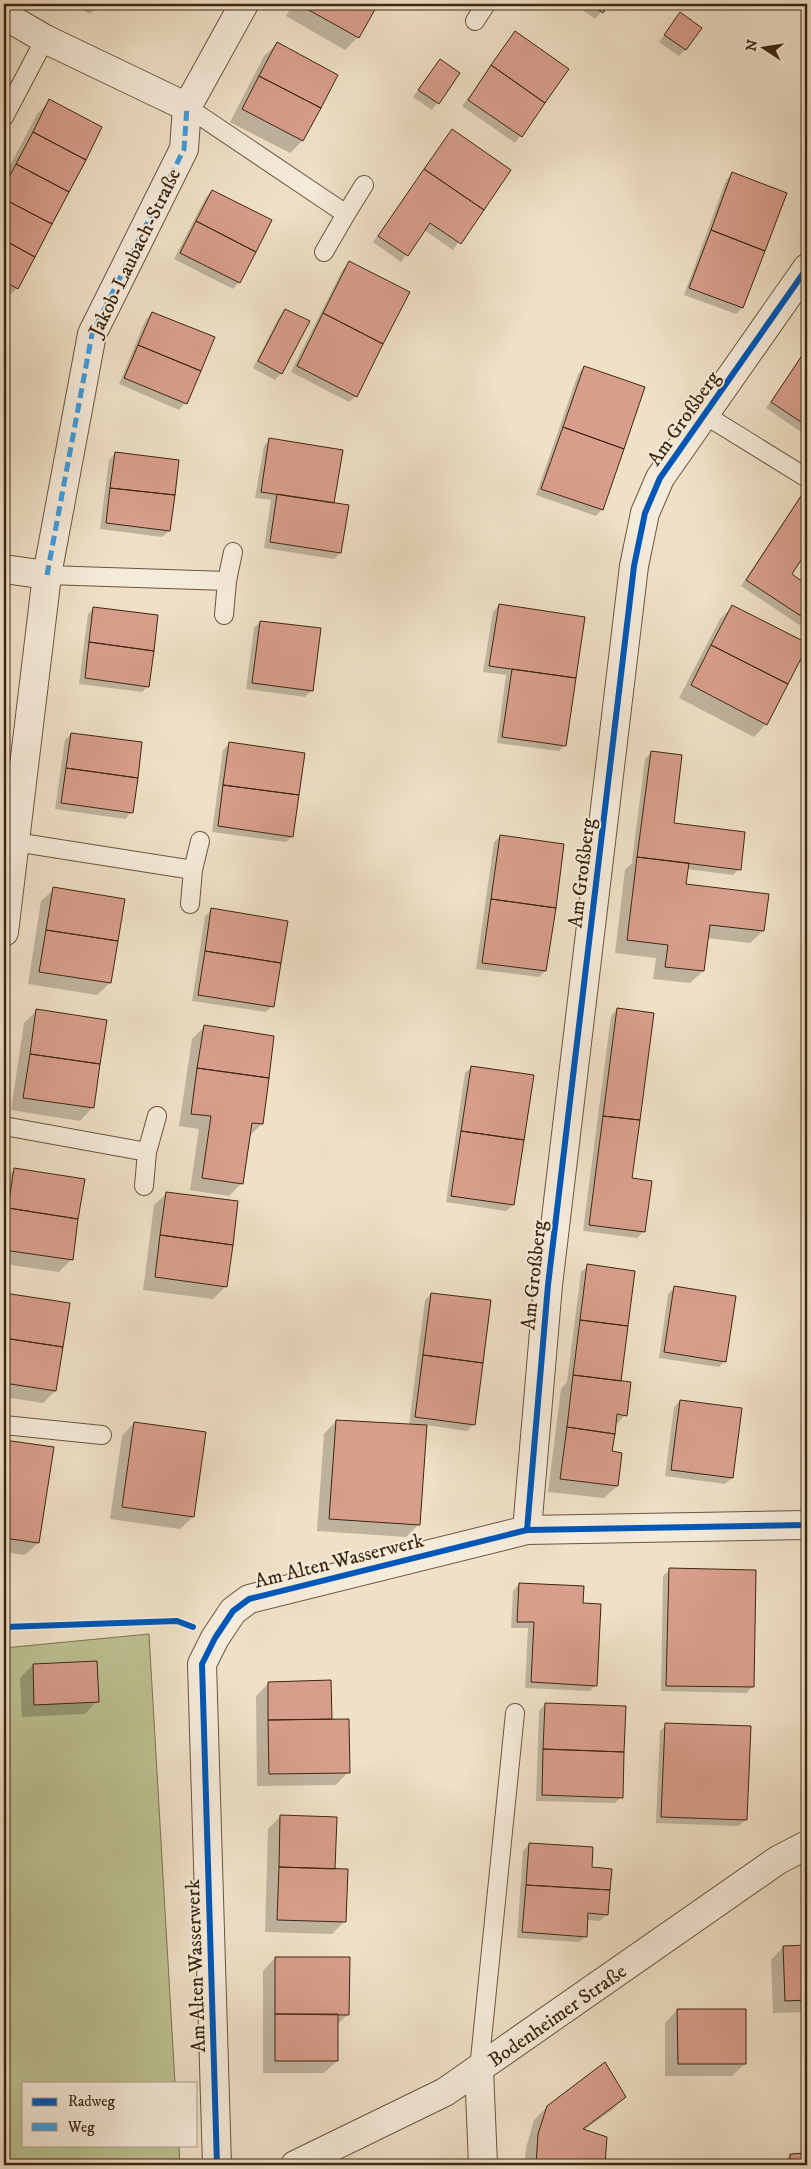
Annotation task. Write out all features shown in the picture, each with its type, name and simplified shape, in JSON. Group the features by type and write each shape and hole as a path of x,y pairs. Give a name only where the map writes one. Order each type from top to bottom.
{"street":[{"name":"Jakob-Laubach-Straße","path":"4,932 47,575 92,334 184,149 187,107 244,4"},
{"path":"4,16 45,39 187,107"},
{"name":"Am Großberg","path":"527,1530 548,1285 634,566 645,513 660,478 807,268"},
{"path":"4,569 47,575"},
{"name":"Am Alten Wasserwerk","path":"217,2165 202,1664 233,1611 249,1599 527,1530 807,1525"},
{"name":"Bodenheimer Straße","path":"295,2165 445,2092 778,1860 807,1844"},
{"path":"479,2069 483,2165"}],"lane":[{"path":"476,21 486,4"},
{"path":"4,117 45,39"},
{"path":"187,107 346,214"},
{"path":"324,252 364,185"},
{"path":"705,415 807,478"},
{"path":"224,615 227,581 233,552"},
{"path":"47,575 227,581"},
{"path":"190,904 193,870 200,841"},
{"path":"15,842 193,870"},
{"path":"144,1186 147,1152 156,1116"},
{"path":"4,1126 147,1152"},
{"path":"4,1425 102,1435"},
{"path":"479,2069 516,1713"}],"green space":[{"path":"149,1634 175,2082 22,2082 22,2146 179,2146 180,2165 4,2165 4,1648"}],"building":[{"path":"298,4 378,4 359,38"},
{"path":"589,4 609,4 603,13"},
{"path":"680,12 702,28 686,50 664,35"},
{"path":"515,31 569,69 545,103 491,65"},
{"path":"277,42 338,75 321,108 259,76"},
{"path":"440,59 460,73 439,104 418,90"},
{"path":"491,65 545,103 522,137 468,100"},
{"path":"259,76 321,108 303,141 242,109"},
{"path":"49,99 102,127 86,160 33,132"},
{"path":"452,129 511,170 484,210 424,169"},
{"path":"33,132 86,160 69,192 16,164"},
{"path":"16,164 69,192 52,224 4,199 4,187"},
{"path":"424,169 484,210 461,244 430,223 408,256 378,236"},
{"path":"732,172 787,193 765,251 711,230"},
{"path":"212,190 272,220 256,252 196,221"},
{"path":"4,199 52,224 35,257 4,240"},
{"path":"196,221 256,252 240,283 180,253"},
{"path":"711,230 765,251 743,308 689,288"},
{"path":"4,240 35,257 18,289 4,281"},
{"path":"349,261 410,292 383,344 323,313"},
{"path":"285,309 310,321 282,374 258,361"},
{"path":"152,312 215,337 201,371 138,345"},
{"path":"323,313 383,344 357,397 297,366"},
{"path":"138,345 201,371 187,404 124,378"},
{"path":"807,348 807,426 771,402"},
{"path":"584,366 645,387 624,449 563,427"},
{"path":"563,427 624,449 603,510 541,489"},
{"path":"269,438 343,450 334,503 261,492"},
{"path":"115,452 179,460 175,495 110,488"},
{"path":"110,488 175,495 170,531 106,523"},
{"path":"805,490 807,492 807,551 792,574 807,585 807,620 746,580"},
{"path":"277,494 349,505 341,553 270,542"},
{"path":"499,604 585,617 576,678 489,666"},
{"path":"732,605 807,643 807,647 788,684 711,645"},
{"path":"93,607 158,615 154,651 89,642"},
{"path":"260,621 321,628 313,691 252,683"},
{"path":"89,642 154,651 149,687 85,678"},
{"path":"711,645 788,684 767,725 691,685"},
{"path":"512,669 576,678 566,746 502,737"},
{"path":"71,733 142,742 138,778 66,768"},
{"path":"229,742 305,753 299,795 223,785"},
{"path":"651,751 682,755 674,823 745,832 741,870 637,857"},
{"path":"66,768 138,778 133,813 61,803"},
{"path":"223,785 299,795 293,837 218,826"},
{"path":"500,835 564,844 556,908 491,899"},
{"path":"637,857 689,863 686,884 769,894 764,931 710,925 704,971 665,967 668,945 627,940"},
{"path":"53,887 125,899 118,941 46,930"},
{"path":"491,899 556,908 546,971 482,963"},
{"path":"211,908 288,921 281,963 205,951"},
{"path":"46,930 118,941 111,983 39,972"},
{"path":"205,951 281,963 274,1007 198,995"},
{"path":"617,1008 654,1013 640,1120 603,1116"},
{"path":"36,1009 107,1020 100,1064 30,1054"},
{"path":"204,1025 274,1036 269,1078 197,1068"},
{"path":"30,1054 100,1064 94,1108 23,1098"},
{"path":"471,1066 534,1075 524,1140 461,1131"},
{"path":"197,1068 269,1078 263,1124 252,1123 243,1184 202,1178 211,1116 191,1114"},
{"path":"603,1116 640,1120 632,1178 652,1181 645,1232 589,1225"},
{"path":"461,1131 524,1140 514,1205 451,1196"},
{"path":"14,1168 85,1179 78,1219 8,1208"},
{"path":"166,1192 238,1201 233,1245 160,1235"},
{"path":"8,1208 78,1219 73,1260 4,1250"},
{"path":"160,1235 233,1245 227,1287 155,1277"},
{"path":"587,1264 635,1271 628,1326 580,1320"},
{"path":"674,1286 736,1296 726,1362 664,1352"},
{"path":"4,1293 70,1303 63,1347 4,1338"},
{"path":"431,1293 491,1300 483,1363 423,1355"},
{"path":"580,1320 628,1326 621,1381 573,1375"},
{"path":"4,1338 63,1347 56,1391 4,1383"},
{"path":"423,1355 483,1363 475,1425 415,1417"},
{"path":"573,1375 631,1382 627,1416 617,1414 615,1434 567,1427"},
{"path":"680,1400 742,1408 733,1478 671,1470"},
{"path":"336,1420 427,1425 420,1525 329,1519"},
{"path":"134,1422 206,1432 194,1517 122,1507"},
{"path":"567,1427 615,1434 612,1451 622,1453 618,1486 560,1479"},
{"path":"4,1440 54,1447 39,1543 4,1538"},
{"path":"669,1568 756,1570 754,1687 666,1686"},
{"path":"519,1583 584,1586 583,1603 601,1604 597,1686 531,1682 534,1622 517,1622"},
{"path":"97,1661 99,1702 34,1705 33,1664"},
{"path":"331,1680 332,1719 268,1720 268,1682"},
{"path":"545,1703 626,1706 624,1752 543,1749"},
{"path":"349,1719 350,1773 269,1774 268,1720"},
{"path":"665,1723 751,1726 747,1820 661,1817"},
{"path":"543,1749 624,1752 623,1798 542,1795"},
{"path":"280,1815 337,1817 335,1869 279,1867"},
{"path":"529,1843 593,1847 592,1867 612,1869 610,1890 526,1885"},
{"path":"279,1867 348,1869 346,1922 277,1920"},
{"path":"526,1885 610,1890 608,1915 588,1913 587,1937 522,1932"},
{"path":"807,1945 807,2000 785,2001 783,1946"},
{"path":"275,1957 350,1957 349,2015 275,2014"},
{"path":"677,2009 746,2009 746,2064 678,2064"},
{"path":"275,2014 338,2014 338,2061 275,2061"},
{"path":"605,2062 626,2097 583,2129 607,2137 605,2165 536,2165 538,2134 547,2106"},
{"path":"807,2153 807,2165 790,2165 790,2154"}],"marked path":[{"path":"47,575 92,334 184,149 187,107"}],"cycle path":[{"path":"527,1530 548,1285 634,566 645,513 660,478 807,268"},
{"path":"217,2165 202,1664 215,1638 233,1611 249,1599 527,1530 807,1525"},
{"path":"4,1627 177,1621 193,1627"}]}
